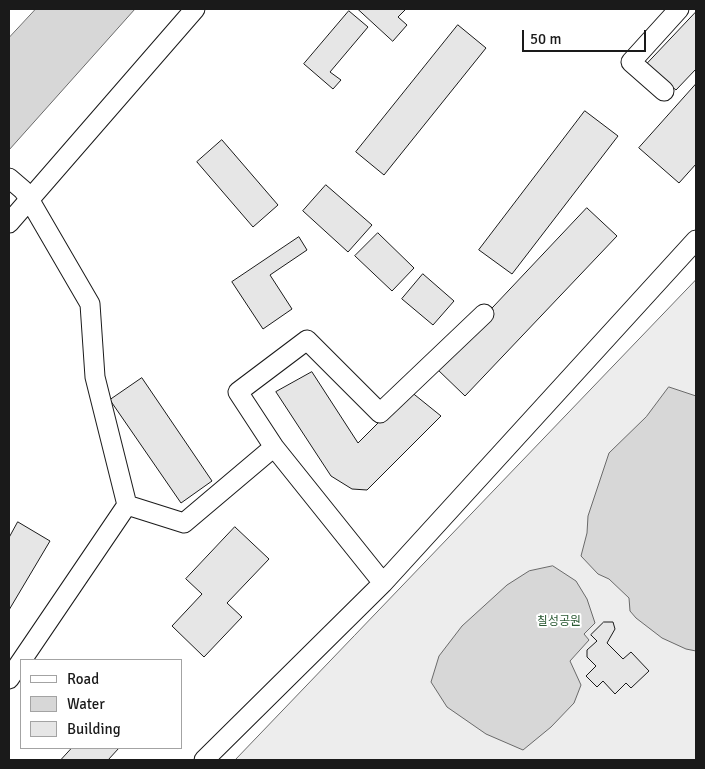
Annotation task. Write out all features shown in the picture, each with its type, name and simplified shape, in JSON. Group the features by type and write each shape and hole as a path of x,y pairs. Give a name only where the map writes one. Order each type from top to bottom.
{"street":[{"path":"9,223 26,195 195,9"},
{"path":"664,91 631,62 675,10"},
{"path":"9,178 26,195 90,304 95,377 127,505 23,659"},
{"path":"204,760 383,582 696,240"},
{"path":"383,582 274,447 238,392 307,340 380,414 484,314"},
{"path":"127,505 184,523 274,447"},
{"path":"9,679 20,663"}],"shaded area":[{"name":"칠성공원","path":"696,280 696,760 235,760 354,636"}],"water":[{"path":"36,9 135,9 9,150 9,38"},
{"path":"669,387 696,396 696,651 686,649 662,638 636,618 630,611 629,598 609,579 598,574 581,556 587,533 588,516 609,453 646,417"},
{"path":"553,566 576,581 587,599 595,623 584,634 589,640 570,661 581,685 574,703 551,727 523,750 486,734 447,707 431,682 439,656 462,626 507,585 529,571"}],"building":[{"path":"358,9 406,9 398,17 407,25 393,41"},
{"path":"349,11 368,27 330,72 341,80 333,89 304,64"},
{"path":"696,12 696,69 676,90 646,65"},
{"path":"458,25 486,48 384,175 356,152"},
{"path":"696,84 696,164 679,183 639,148"},
{"path":"585,111 618,136 512,274 479,250"},
{"path":"222,140 278,205 253,227 197,162"},
{"path":"326,185 372,225 348,252 303,211"},
{"path":"587,208 617,236 465,396 436,368"},
{"path":"378,233 414,268 392,291 355,256"},
{"path":"299,237 307,250 270,275 292,309 263,329 232,282"},
{"path":"423,274 454,301 433,325 402,299"},
{"path":"312,372 358,443 410,391 441,416 367,490 352,489 331,476 276,392"},
{"path":"142,378 212,481 181,503 110,400"},
{"path":"18,522 50,541 9,610 9,538"},
{"path":"235,527 269,559 227,603 242,617 204,657 172,626 202,594 186,579"},
{"path":"604,622 613,622 615,629 607,643 623,659 631,652 649,671 631,688 626,683 615,694 603,681 597,687 586,676 596,666 587,657 587,650 597,641 591,635"},
{"path":"71,749 118,749 108,760 61,760"}]}
